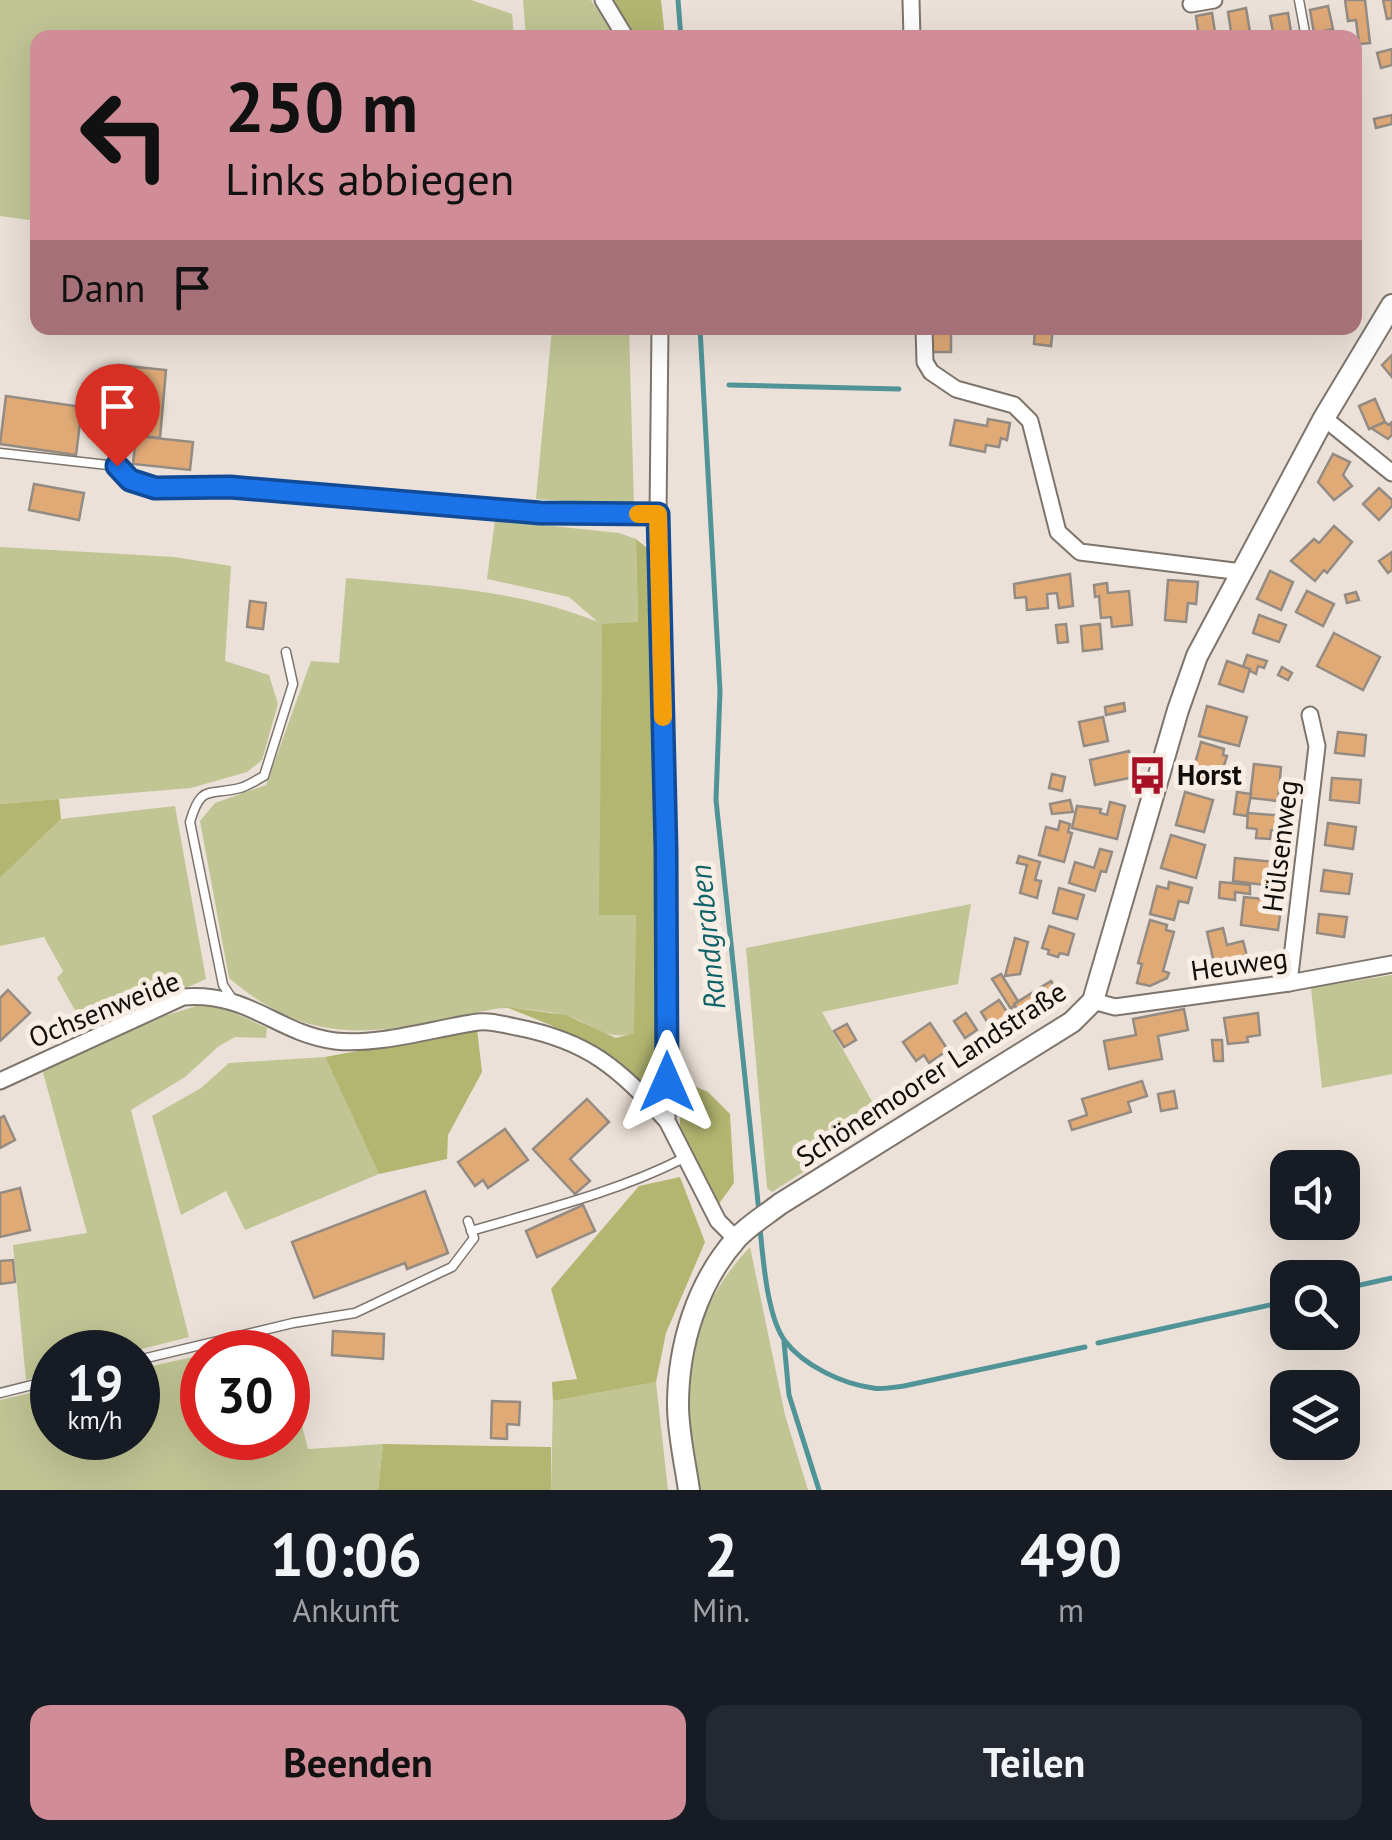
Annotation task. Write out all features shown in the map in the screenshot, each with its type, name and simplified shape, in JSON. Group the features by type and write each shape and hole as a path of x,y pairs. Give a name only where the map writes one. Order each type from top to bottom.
{"street":[{"path":"603,0 621,30"},
{"path":"911,0 912,30"},
{"path":"1191,4 1214,0"},
{"name":"Schönemoorer Landstraße","path":"689,1490 678,1406 681,1360 692,1315 706,1286 742,1234 780,1204 1072,1022 1093,1001 1198,656 1324,418 1392,305"},
{"path":"660,335 658,514 666,849 667,1122 718,1221 742,1234"},
{"path":"924,335 925,362 931,372 956,389 1014,405 1030,421 1058,532 1080,552 1242,572"},
{"path":"1324,418 1392,473"},
{"name":"Hülsenweg","path":"1288,983 1317,746 1310,716"},
{"name":"Heuweg","path":"1093,1001 1116,1007 1392,964"},
{"name":"Ochsenweide","path":"0,1081 183,998 208,995 233,1000 299,1030 336,1041 400,1037 484,1021 550,1034 610,1063 667,1122"}],"lane":[{"path":"1299,0 1305,30"},
{"path":"0,453 117,466 130,480 155,488 268,490 540,513 658,514"},
{"path":"233,1000 223,985 190,822 196,800 208,791 243,787 264,776 292,684 286,652"},
{"path":"160,1355 293,1323 355,1313 452,1268 474,1238 469,1226 574,1200 658,1172 684,1158"},
{"path":"0,1393 30,1386"}],"green space":[{"path":"0,0 471,0 512,14 513,30 30,30 30,220 0,216"},
{"path":"523,0 591,0 611,30 525,30"},
{"path":"610,0 661,0 664,30 629,30"},
{"path":"551,335 629,335 634,506 536,499"},
{"path":"495,520 619,533 636,539 638,622 602,625 600,915 636,915 635,1033 614,1035 564,1015 511,1008 388,1029 334,1029 308,1024 256,999 229,978 200,821 215,803 266,785 311,661 339,663 346,578 506,596 598,622 569,597 487,579"},
{"path":"636,539 653,553 657,586 661,1092 650,1093 599,1050 506,1007 566,1015 616,1038 634,1033 636,915 599,915 602,624 638,622"},
{"path":"0,547 174,557 231,566 225,661 269,675 278,704 262,760 247,772 191,788 0,804"},
{"path":"59,799 61,819 0,878 0,804"},
{"path":"175,806 206,979 87,1032 57,978 63,971 44,937 0,946 0,878 61,819"},
{"path":"971,904 958,984 822,1012 883,1121 772,1192 767,1188 746,948"},
{"path":"1392,975 1392,1074 1322,1088 1311,988"},
{"path":"196,1006 220,1006 267,1028 266,1038 235,1037 219,1046 185,1077 131,1110 187,1330 180,1330 180,1339 160,1344 160,1330 30,1330 30,1379 26,1380 13,1245 87,1233 42,1069 152,1020"},
{"path":"477,1029 482,1072 448,1135 447,1159 379,1174 325,1057"},
{"path":"325,1057 379,1174 245,1230 226,1191 181,1215 152,1116 201,1088 229,1063"},
{"path":"680,1080 708,1092 730,1114 734,1183 718,1205 680,1126"},
{"path":"680,1177 705,1242 666,1333 656,1382 553,1401 552,1382 577,1379 551,1289 639,1186"},
{"path":"750,1247 785,1415 808,1490 697,1490 683,1414 689,1360 712,1300"},
{"path":"180,1360 180,1460 310,1460 310,1449 383,1444 378,1490 0,1490 0,1400 30,1393 30,1460 160,1460 160,1364"},
{"path":"656,1382 668,1490 551,1490 553,1401"},
{"path":"383,1444 551,1447 551,1490 378,1490"}],"building":[{"path":"1345,0 1365,0 1370,43 1362,44 1362,30 1357,30 1356,20 1348,21"},
{"path":"1383,0 1392,0 1392,18 1387,19"},
{"path":"1328,6 1333,29 1313,30 1310,10"},
{"path":"1246,8 1250,30 1231,30 1228,12"},
{"path":"1212,13 1215,30 1198,30 1196,16"},
{"path":"1288,13 1291,30 1273,30 1270,16"},
{"path":"1392,49 1392,65 1381,68 1377,53"},
{"path":"1392,115 1392,124 1376,128 1374,119"},
{"path":"931,335 951,335 951,352 931,352"},
{"path":"1035,335 1052,335 1051,346 1034,344"},
{"path":"1392,355 1392,377 1382,365"},
{"path":"119,365 166,370 160,438 112,433"},
{"path":"6,396 82,407 76,455 0,444"},
{"path":"1375,399 1385,422 1369,429 1359,406"},
{"path":"988,419 1010,423 1007,440 1001,438 999,447 986,445 985,452 950,445 955,420 987,426"},
{"path":"1392,422 1388,439 1371,428"},
{"path":"136,436 193,442 190,470 133,464"},
{"path":"1333,454 1350,462 1343,475 1352,486 1334,500 1318,482"},
{"path":"34,484 84,493 79,520 29,510"},
{"path":"1379,488 1392,500 1392,506 1379,520 1363,504"},
{"path":"1334,526 1352,542 1327,573 1324,570 1315,581 1291,561 1314,539 1319,543"},
{"path":"1392,552 1392,570 1388,573 1379,561"},
{"path":"1270,571 1293,582 1281,610 1257,599"},
{"path":"1070,574 1073,606 1059,608 1057,593 1047,594 1048,608 1027,610 1026,597 1015,598 1014,584"},
{"path":"1168,580 1198,582 1196,604 1188,603 1186,622 1165,620"},
{"path":"1107,583 1108,593 1129,591 1132,625 1112,627 1111,617 1101,618 1094,585"},
{"path":"1307,591 1334,604 1323,626 1296,612"},
{"path":"1356,592 1359,600 1347,603 1345,595"},
{"path":"250,601 266,603 263,629 247,627"},
{"path":"1259,615 1286,625 1279,642 1253,633"},
{"path":"1066,624 1068,642 1058,643 1056,625"},
{"path":"1100,624 1102,649 1083,651 1081,626"},
{"path":"1334,633 1380,657 1363,690 1317,666"},
{"path":"1247,655 1267,661 1264,668 1258,666 1256,674 1243,667"},
{"path":"1227,661 1250,669 1243,692 1219,684"},
{"path":"1282,667 1292,673 1288,680 1278,675"},
{"path":"1124,703 1125,711 1106,715 1105,707"},
{"path":"1207,706 1247,717 1239,746 1199,736"},
{"path":"1103,717 1108,741 1084,746 1079,722"},
{"path":"1338,732 1366,735 1364,756 1335,753"},
{"path":"1201,742 1224,749 1223,755 1227,756 1218,786 1191,778"},
{"path":"1129,751 1134,777 1095,785 1090,760"},
{"path":"1254,764 1281,767 1278,801 1250,798"},
{"path":"1052,774 1065,777 1062,791 1049,788"},
{"path":"1332,778 1361,780 1359,803 1330,800"},
{"path":"1185,792 1213,800 1204,832 1176,825"},
{"path":"1237,792 1251,794 1247,816 1234,814"},
{"path":"1070,800 1073,812 1052,814 1050,804"},
{"path":"1110,802 1125,806 1117,839 1072,828 1077,806 1101,809 1100,813 1107,815"},
{"path":"1248,813 1284,816 1283,831 1271,830 1270,839 1256,838 1257,829 1247,828"},
{"path":"1060,821 1070,824 1068,832 1072,833 1064,862 1039,855 1046,827 1058,830"},
{"path":"1328,823 1356,827 1353,849 1325,845"},
{"path":"1171,835 1205,845 1196,878 1161,868"},
{"path":"1100,849 1112,852 1095,891 1069,883 1075,862 1094,868"},
{"path":"1019,856 1040,862 1035,880 1041,881 1037,898 1020,893 1027,865 1017,863"},
{"path":"1235,858 1275,862 1272,886 1233,881"},
{"path":"1324,870 1352,874 1349,894 1321,891"},
{"path":"1169,882 1192,888 1188,903 1179,901 1174,920 1150,914 1157,886 1168,889"},
{"path":"1220,882 1250,885 1250,894 1235,892 1235,900 1219,898"},
{"path":"1059,888 1084,895 1077,919 1053,913"},
{"path":"1244,897 1282,901 1278,930 1241,925"},
{"path":"1319,914 1347,917 1344,937 1317,933"},
{"path":"1150,920 1167,925 1166,930 1174,932 1163,971 1169,973 1167,978 1150,986 1137,983 1142,964 1138,963"},
{"path":"1049,926 1074,934 1068,955 1060,953 1058,957 1042,948"},
{"path":"1223,928 1227,945 1243,941 1247,956 1214,963 1207,932"},
{"path":"1015,938 1028,942 1020,974 1005,976"},
{"path":"1001,974 1018,1001 1011,1009 992,979"},
{"path":"1051,981 1063,1001 1023,1020 1014,1004"},
{"path":"8,990 30,1013 0,1041 0,998"},
{"path":"999,1000 1014,1022 995,1034 981,1012"},
{"path":"1184,1009 1188,1030 1158,1036 1162,1059 1109,1069 1104,1041 1136,1035 1133,1019"},
{"path":"966,1013 977,1030 965,1038 954,1021"},
{"path":"1258,1013 1260,1035 1247,1037 1248,1042 1228,1044 1224,1018"},
{"path":"930,1023 948,1050 929,1063 924,1055 916,1061 903,1042"},
{"path":"847,1024 856,1040 844,1047 834,1031"},
{"path":"1212,1040 1222,1040 1223,1061 1214,1061"},
{"path":"1142,1081 1147,1096 1128,1102 1131,1112 1072,1130 1069,1121 1087,1115 1082,1099"},
{"path":"1174,1091 1177,1108 1161,1111 1158,1094"},
{"path":"587,1099 609,1122 570,1159 590,1181 575,1194 533,1149"},
{"path":"4,1116 15,1140 0,1148 0,1118"},
{"path":"505,1129 528,1160 488,1188 483,1180 475,1186 458,1162"},
{"path":"20,1188 30,1230 0,1237 0,1193"},
{"path":"425,1191 448,1253 407,1269 405,1263 314,1298 292,1242"},
{"path":"583,1205 595,1231 537,1257 526,1231"},
{"path":"13,1260 15,1282 0,1284 0,1261"},
{"path":"333,1331 384,1334 383,1359 332,1355"},
{"path":"492,1401 520,1402 519,1425 507,1424 507,1439 491,1438"}],"waterway":[{"name":"Randgraben","path":"678,0 680,30"},
{"name":"Randgraben","path":"700,335 720,691 716,800 759,1212"},
{"path":"729,385 899,389"},
{"name":"Randgraben","path":"760,1228 767,1287 785,1341 803,1358 849,1382 877,1389 904,1386 1085,1347"},
{"name":"Randgraben","path":"1360,1285 1392,1278"},
{"name":"Randgraben","path":"1098,1343 1270,1305"},
{"path":"784,1342 789,1395 819,1490"}],"slow traffic":[{"path":"638,514 658,514 663,717"}],"place":[{"name":"Horst","path":"1147,775"}],"route":[{"path":"117,466 130,480 155,488 230,487 540,513 658,514 667,1082"}]}
